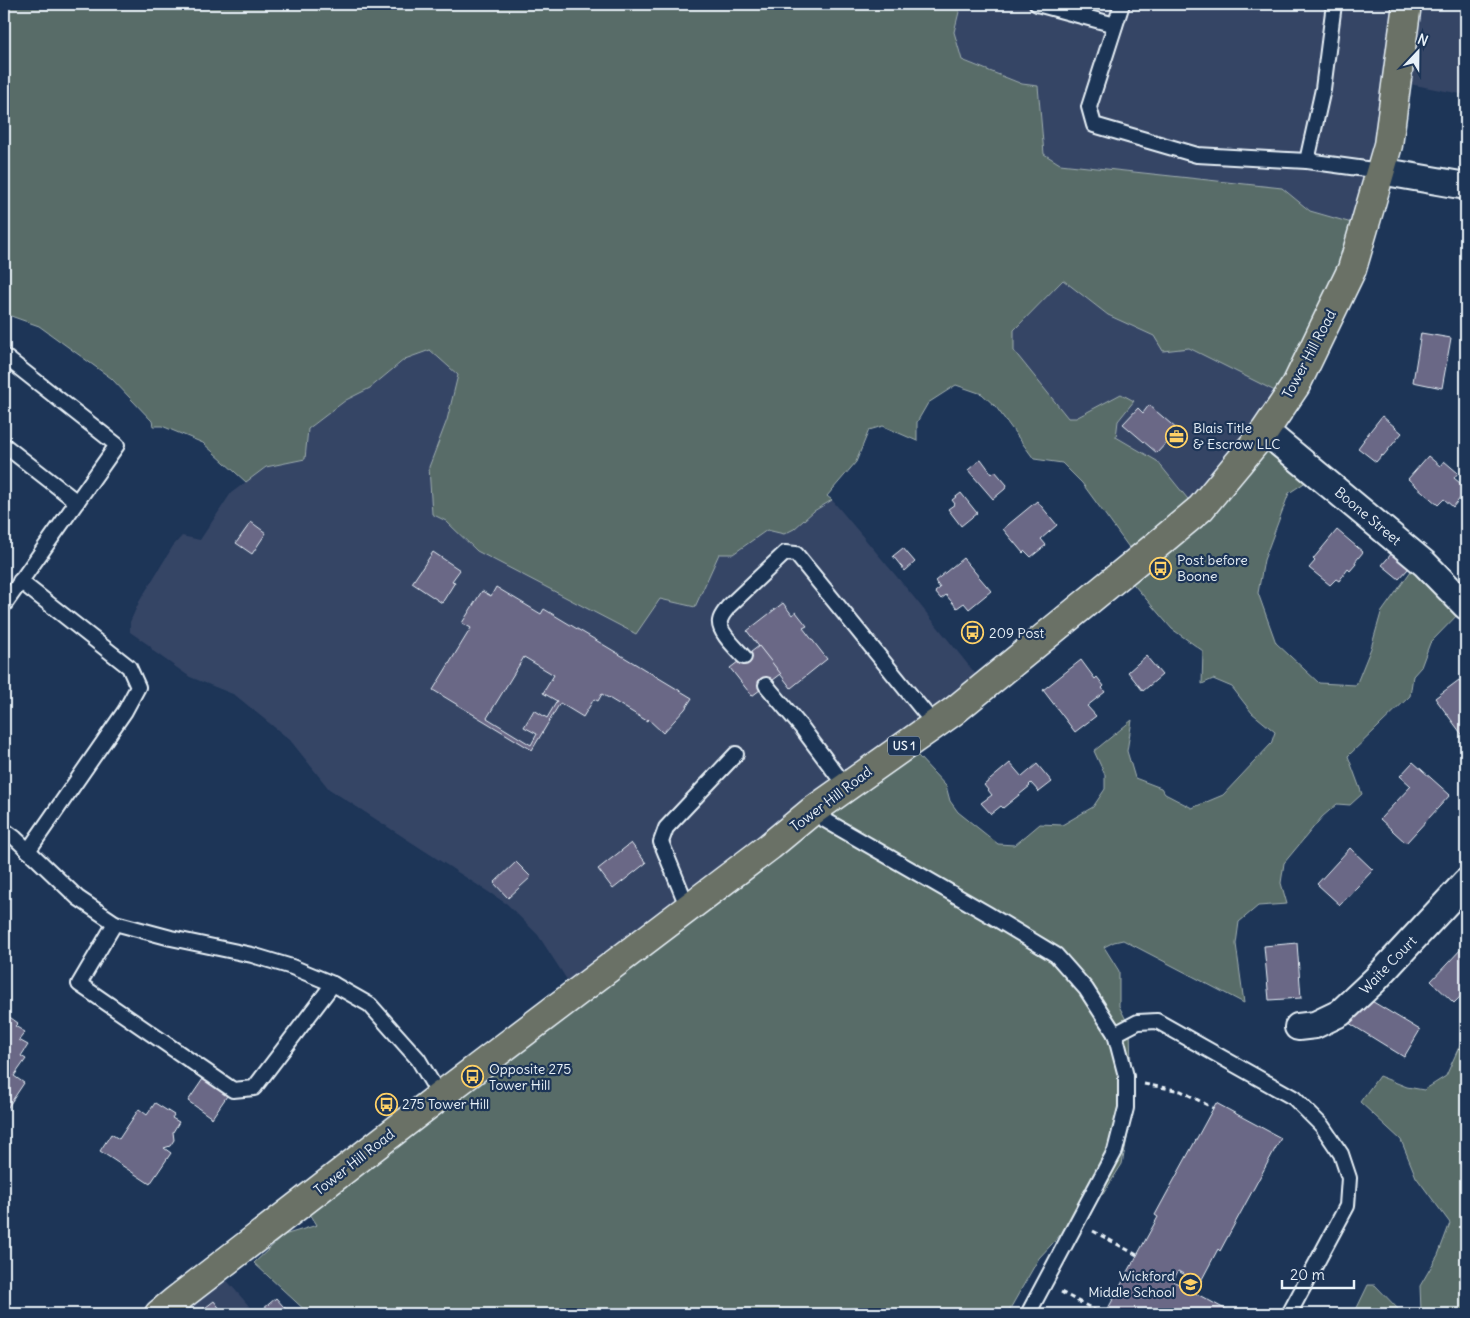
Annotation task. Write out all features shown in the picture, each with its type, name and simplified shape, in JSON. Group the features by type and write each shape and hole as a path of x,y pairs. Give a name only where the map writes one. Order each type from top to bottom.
{"main road":[{"name":"Tower Hill Road","path":"159,1314 440,1096 770,846 812,812 961,704 1201,508 1265,431 1296,385 1352,270 1388,145 1407,4"}],"street":[{"path":"1380,171 1466,186"},
{"name":"Boone Street","path":"1265,431 1425,564 1466,606"},
{"name":"Waite Court","path":"1298,1026 1315,1026 1340,1013 1374,980 1466,882"}],"lane":[{"path":"1037,4 1115,25"},
{"path":"1122,4 1089,107 1094,125 1197,155 1307,162 1380,171"},
{"path":"1307,162 1323,89 1334,4"},
{"path":"4,356 117,445 4,605"},
{"path":"4,445 77,502"},
{"path":"744,657 723,632 720,622 723,614 728,606 785,553 796,554 934,724"},
{"path":"20,581 129,667 138,687 125,711 28,851"},
{"path":"766,685 802,728 846,787"},
{"path":"688,908 661,842 666,828 736,754"},
{"path":"812,812 1056,955 1086,989 1115,1034 1126,1076 1126,1108 1115,1151 1028,1314"},
{"path":"4,830 78,898 114,923 171,938 252,955 292,967 333,984 370,1004 418,1059 440,1096"},
{"path":"114,923 79,984 233,1090 254,1088 333,984"},
{"path":"1115,1034 1138,1022 1157,1021 1294,1098 1322,1126 1341,1154 1349,1178 1347,1206 1289,1314"}],"path":[{"path":"1126,1081 1181,1091 1213,1108"},
{"path":"1077,1223 1137,1254"},
{"path":"1045,1283 1102,1314"}],"shaded area":[{"path":"961,4 1466,4 1466,95 1399,82 1362,226 1310,211 1282,188 1060,164 1044,154 1038,86 1022,84 962,60 954,32"},
{"path":"1063,280 1108,315 1154,336 1163,351 1188,348 1283,395 1196,509 1157,461 1116,437 1118,421 1133,402 1121,394 1076,418 1068,418 1014,351 1014,330"},
{"path":"430,350 458,375 447,420 429,467 432,514 446,521 477,551 695,607 719,554 733,554 767,530 794,529 814,511 832,500 978,677 573,989 538,935 507,904 329,789 290,740 235,695 190,677 130,632 130,622 139,602 173,546 182,536 200,540 231,493 266,467 305,459 308,429 346,400 370,388 405,359"},
{"path":"223,1276 256,1314 159,1314"}],"green space":[{"path":"4,4 961,4 954,32 962,60 1022,84 1038,86 1044,154 1060,164 1282,188 1310,211 1362,226 1283,395 1189,348 1163,351 1154,336 1108,315 1063,280 1014,330 1014,351 1068,418 1076,418 1121,394 1134,401 1118,421 1116,437 1157,461 1196,509 1265,433 1318,474 1289,493 1264,560 1258,593 1276,643 1319,683 1356,685 1371,648 1381,613 1416,564 1466,606 1430,643 1421,667 1413,676 1410,696 1348,756 1362,794 1350,805 1337,804 1322,817 1284,863 1281,883 1287,904 1258,906 1239,922 1236,944 1244,1003 1123,940 1104,947 1119,971 1119,1006 1130,1028 1132,1113 1122,1164 1103,1194 1076,1207 1064,1231 1039,1258 1007,1314 309,1314 254,1263 284,1235 317,1225 302,1201 906,743 946,786 950,801 958,812 998,844 1015,845 1040,824 1062,825 1093,807 1105,789 1105,775 1094,751 1132,720 1127,751 1135,778 1161,788 1165,794 1192,808 1223,795 1271,744 1275,732 1252,713 1232,687 1213,679 1202,684 1203,651 1172,629 1128,578 1136,557 1082,483 1062,463 1034,459 996,407 982,394 956,385 928,403 917,422 917,441 883,426 869,430 856,462 827,496 832,500 814,511 794,529 784,534 767,530 733,554 719,554 695,607 660,599 636,634 477,551 446,521 432,514 429,467 447,420 458,375 430,350 405,359 370,388 346,400 308,429 305,459 266,467 246,482 203,443 162,426 153,426 152,421 111,378 39,326 4,312"},
{"path":"1464,1036 1466,1036 1466,1314 1354,1314 1368,1285 1375,1285 1400,1311 1421,1311 1420,1286 1438,1255 1450,1223 1416,1177 1401,1140 1360,1102 1379,1076 1407,1087 1424,1090 1446,1076"}],"building":[{"path":"1421,333 1451,338 1442,388 1413,382"},
{"path":"1149,405 1178,430 1157,453 1123,424 1138,408 1143,413"},
{"path":"1382,416 1402,433 1376,462 1358,448"},
{"path":"1428,456 1440,466 1444,461 1458,473 1454,478 1466,488 1466,491 1453,507 1444,499 1438,505 1408,479"},
{"path":"981,459 992,474 995,471 1007,485 993,499 968,470"},
{"path":"961,493 977,513 961,526 948,509 955,504 952,500"},
{"path":"1037,501 1057,525 1041,539 1046,545 1031,557 1025,551 1023,553 1003,529"},
{"path":"251,522 266,533 252,554 236,543"},
{"path":"1337,530 1363,552 1350,571 1348,569 1339,581 1336,579 1330,585 1309,568 1315,561 1313,559"},
{"path":"903,548 915,562 905,571 893,556"},
{"path":"433,552 460,570 452,581 455,582 442,603 412,583"},
{"path":"1392,553 1409,568 1399,579 1382,565"},
{"path":"963,558 991,591 969,609 964,603 957,608 946,595 941,599 935,592 940,588 935,581"},
{"path":"496,587 541,614 544,609 692,698 685,709 663,733 648,719 647,721 602,694 598,701 594,699 583,717 560,703 532,750 433,690 471,628 462,623 482,591 491,596","holes":["524,657 554,675 543,693 557,701 547,718 534,710 524,727 537,734 531,745 487,718"]},
{"path":"783,603 792,615 796,612 807,626 803,628 827,659 791,688 747,631"},
{"path":"759,646 781,674 752,696 730,668"},
{"path":"1146,656 1162,675 1143,691 1128,672"},
{"path":"1081,660 1095,679 1097,677 1104,686 1102,688 1105,692 1087,706 1096,716 1075,732 1043,690"},
{"path":"1459,680 1466,690 1466,740 1435,698"},
{"path":"1413,762 1450,795 1406,843 1380,819 1411,786 1400,776"},
{"path":"1010,763 1022,777 1037,764 1052,782 1039,792 1031,783 1030,786 1003,808 1001,806 991,814 981,803 992,795 984,785"},
{"path":"631,843 646,863 613,889 598,869"},
{"path":"1350,848 1373,870 1340,905 1317,884"},
{"path":"516,862 531,877 508,898 494,883"},
{"path":"1297,943 1301,998 1269,1000 1264,946"},
{"path":"1463,947 1466,950 1466,991 1454,1003 1431,981"},
{"path":"1365,997 1420,1030 1404,1057 1349,1023"},
{"path":"4,1013 18,1023 15,1026 25,1032 19,1040 28,1045 21,1056 26,1059 14,1076 24,1083 4,1113"},
{"path":"205,1076 229,1093 212,1118 188,1101"},
{"path":"155,1103 174,1115 172,1118 179,1122 173,1132 174,1140 170,1146 164,1148 171,1153 150,1184 100,1151 111,1134 119,1139 139,1109 147,1115"},
{"name":"Wickford Middle School","path":"1216,1103 1281,1138 1220,1251 1218,1249 1200,1283 1178,1271 1173,1281 1234,1314 1105,1314 1158,1217 1155,1215"},
{"path":"276,1298 290,1314 268,1314 263,1309"},
{"path":"214,1301 224,1314 197,1314"}],"place":[{"name":"Blais Title & Escrow LLC","path":"1177,436"},
{"name":"Post before Boone","path":"1161,568"},
{"name":"209 Post","path":"973,633"},
{"name":"Opposite 275 Tower Hill","path":"473,1077"},
{"name":"275 Tower Hill","path":"386,1104"},
{"name":"Wickford Middle School","path":"1191,1284"}]}
